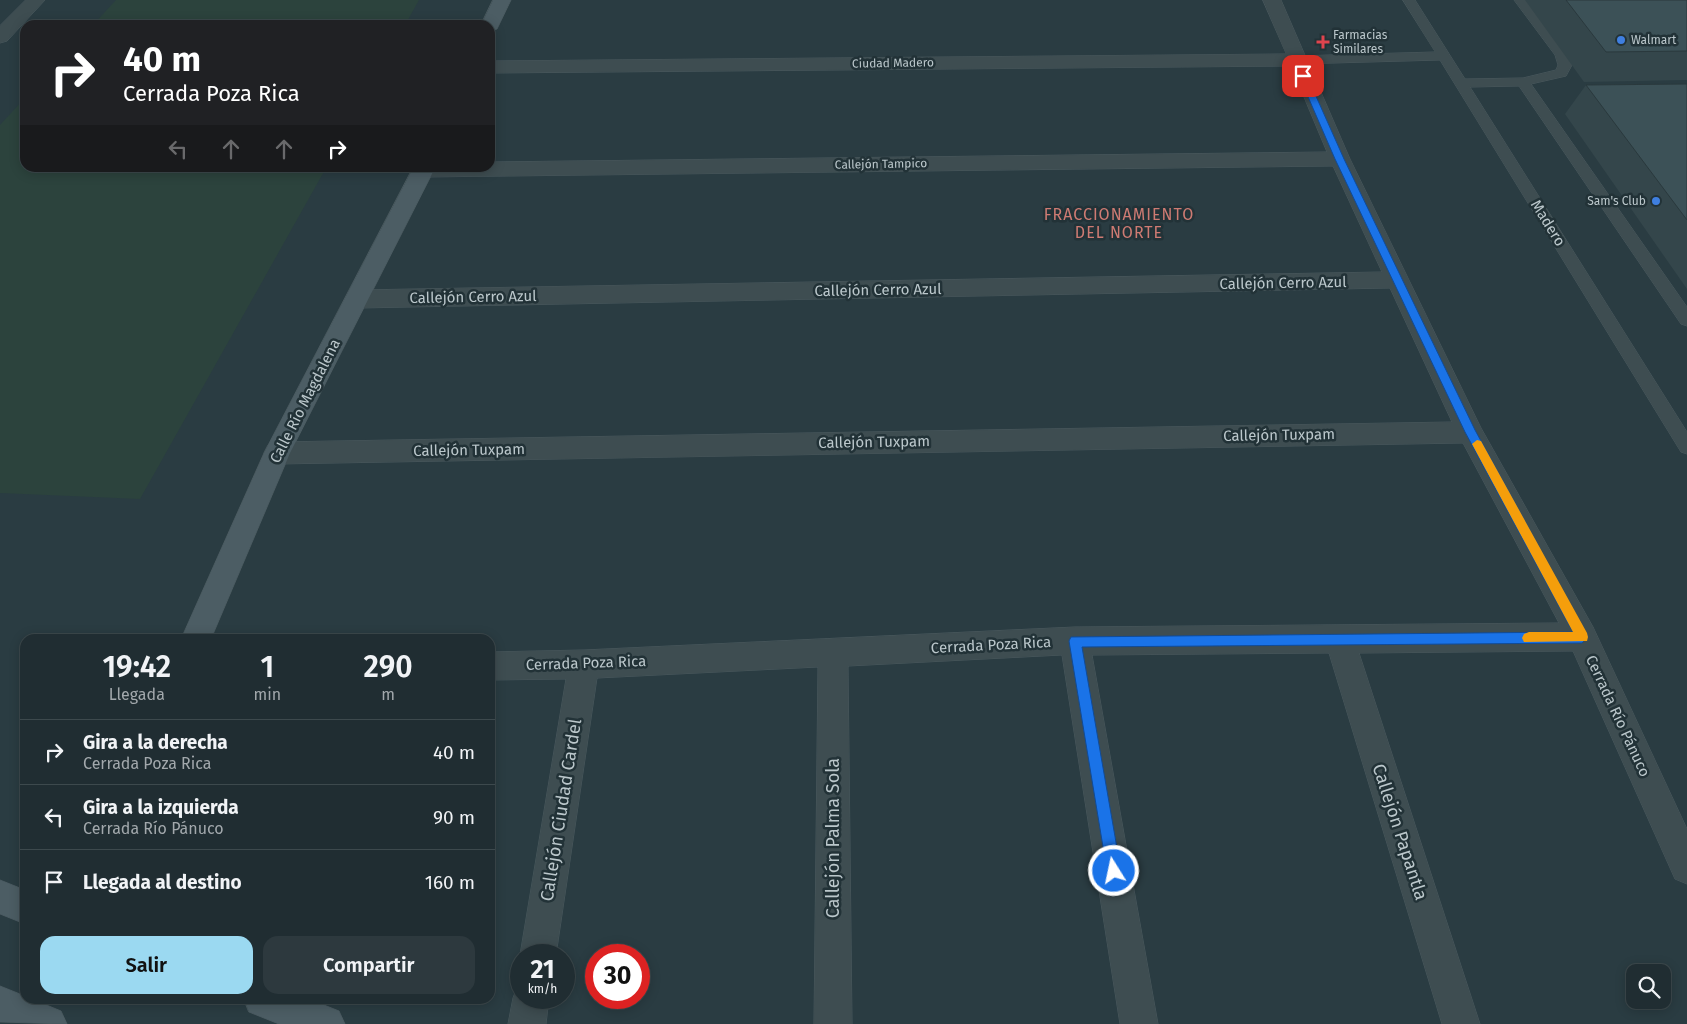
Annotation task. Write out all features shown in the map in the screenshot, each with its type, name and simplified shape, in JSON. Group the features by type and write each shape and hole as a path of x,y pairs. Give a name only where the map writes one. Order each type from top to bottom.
{"street":[{"path":"0,37 7,23 36,0"},
{"path":"492,20 502,0"},
{"name":"Cerrada Río Pánuco","path":"1272,0 1296,60 1340,159 1470,432 1582,637 1687,867"},
{"name":"Ciudad Madero","path":"495,67 1296,60"},
{"name":"Callejón Tampico","path":"495,168 1340,159"},
{"name":"Calle Río Magdalena","path":"198,634 277,453 358,299 422,172"},
{"name":"Callejón Cerro Azul","path":"358,299 1398,280"},
{"name":"Callejón Tuxpam","path":"277,453 1470,432"},
{"name":"Cerrada Poza Rica","path":"495,666 584,664 1075,641 1340,641 1582,637"},
{"path":"1075,641 1139,1024"},
{"name":"Callejón Papantla","path":"1340,641 1461,1024"},
{"name":"Callejón Palma Sola","path":"833,652 833,1024"},
{"name":"Callejón Ciudad Cardel","path":"540,944 584,664"},
{"path":"0,897 20,905"},
{"path":"275,1004 326,1024"},
{"path":"11,1007 48,1024"},
{"path":"527,1024 529,1009"}],"lane":[{"name":"Madero","path":"1409,0 1687,447"},
{"path":"1461,83 1523,82 1561,73 1565,65 1562,55 1520,0"},
{"path":"1296,60 1444,56"},
{"path":"1523,82 1687,320"}],"green space":[{"path":"116,0 419,0 408,20 98,20"},
{"path":"20,103 20,172 324,172 140,499 0,493 0,125"}],"building":[{"path":"1566,0 1687,0 1687,51 1606,52"},
{"path":"1687,84 1687,220 1586,85"}],"slow traffic":[{"path":"1477,444 1582,637 1529,638"}],"place":[{"name":"Walmart","path":"1621,40"},
{"name":"Farmacias Similares","path":"1323,42"},
{"name":"Sam's Club","path":"1656,201"}],"district":[{"name":"FRACCIONAMIENTO DEL NORTE","path":"1119,223"}],"route":[{"path":"1114,871 1075,641 1340,641 1582,637 1470,432 1340,159 1303,76"}]}
